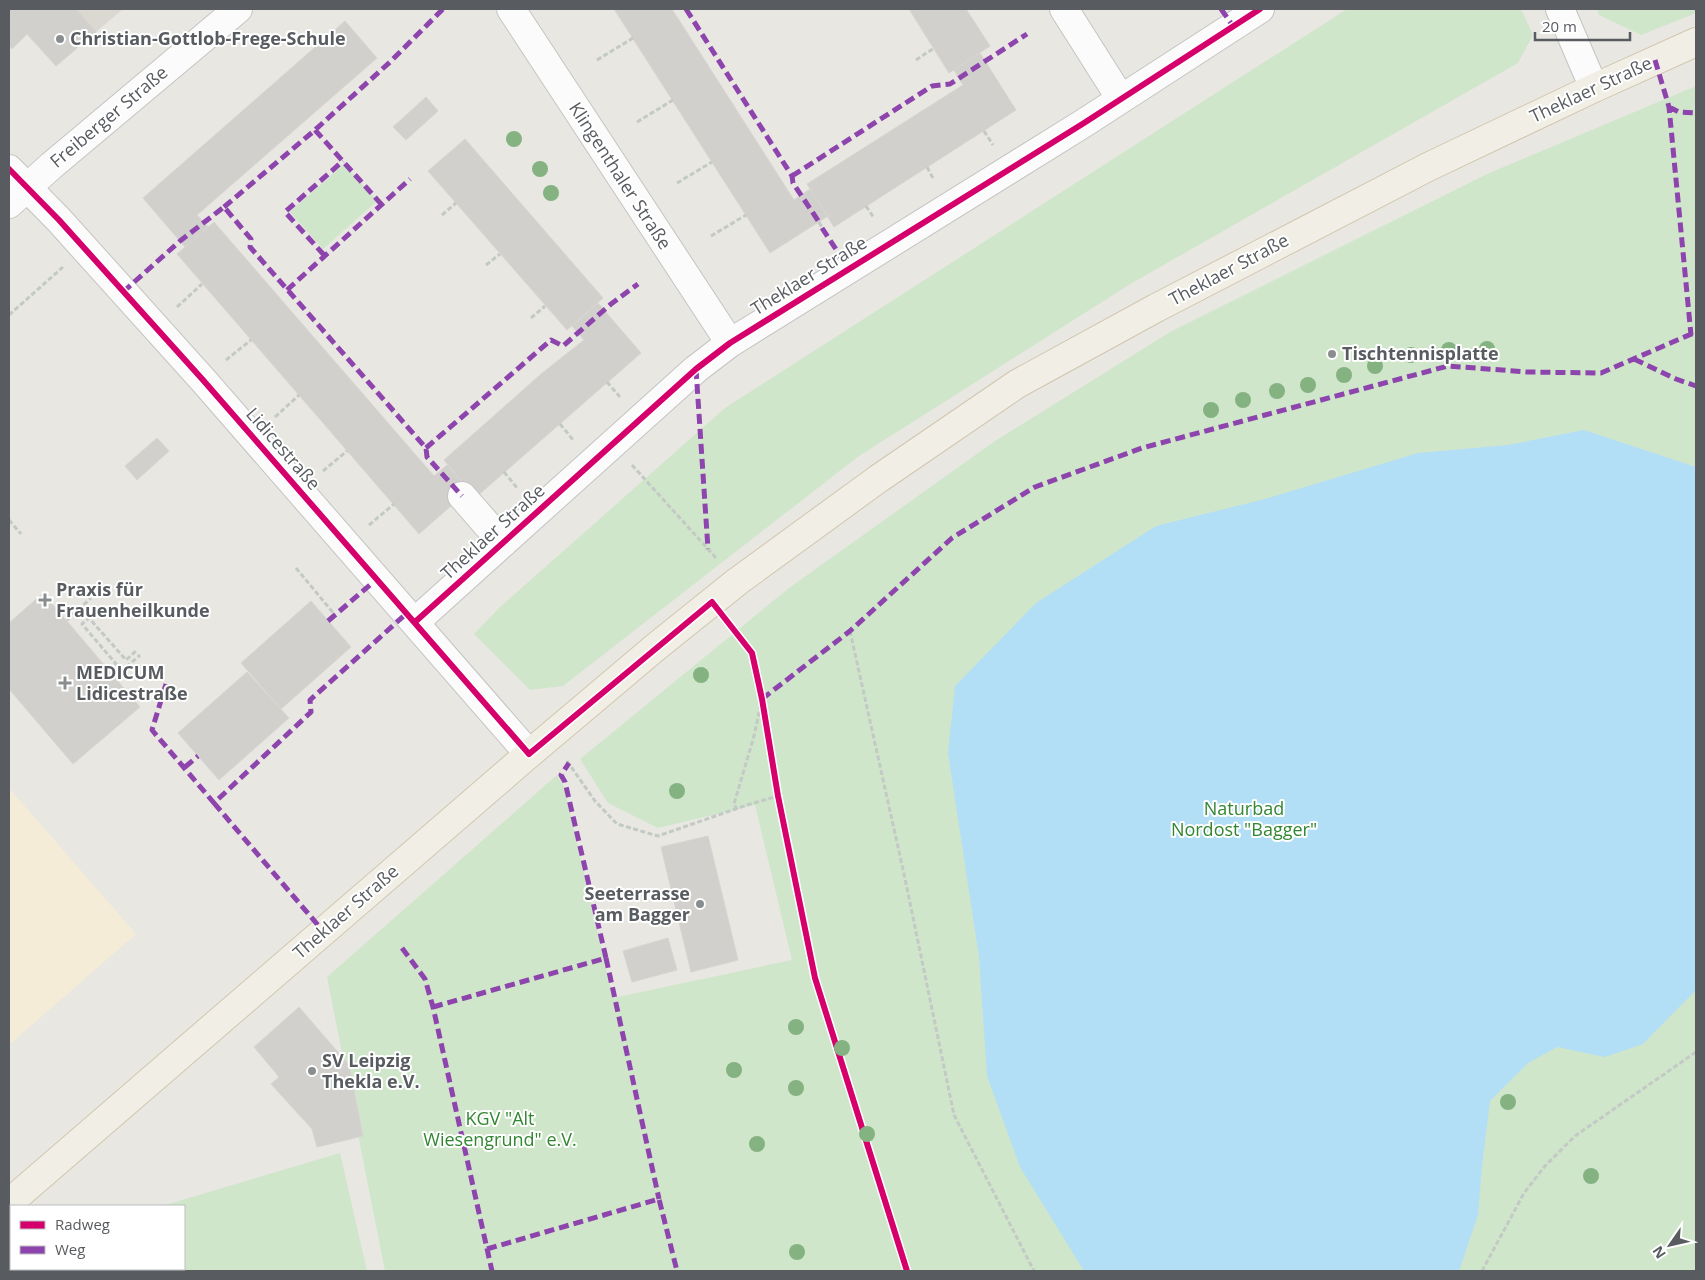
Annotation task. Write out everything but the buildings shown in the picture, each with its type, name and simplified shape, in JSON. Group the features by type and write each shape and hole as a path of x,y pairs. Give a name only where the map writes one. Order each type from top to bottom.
{"main road":[{"name":"Theklaer Straße","path":"9,1203 539,745 738,581 878,479 1018,384 1156,308 1419,171 1696,42"}],"street":[{"name":"Freiberger Straße","path":"15,187 238,9"},
{"name":"Klingenthaler Straße","path":"511,9 730,343"},
{"path":"1064,9 1121,99"},
{"name":"Theklaer Straße","path":"415,622 696,369 730,343 1121,99 1260,9"},
{"path":"1560,9 1594,88"},
{"name":"Lidicestraße","path":"15,187 84,248 415,622 539,745"},
{"path":"462,496 503,543"}],"path":[{"path":"597,60 633,38"},
{"path":"916,60 934,48"},
{"path":"638,122 673,100"},
{"path":"677,183 712,162"},
{"path":"442,215 456,202"},
{"path":"711,236 746,215"},
{"path":"819,222 822,228"},
{"path":"9,315 84,248"},
{"path":"486,266 500,254"},
{"path":"193,292 202,284"},
{"path":"531,318 545,306"},
{"path":"238,350 250,340"},
{"path":"287,406 299,395"},
{"path":"613,444 738,581"},
{"path":"332,464 347,451"},
{"path":"379,516 394,504"},
{"path":"9,520 21,534"},
{"path":"296,568 335,615"},
{"path":"67,620 91,598"},
{"path":"122,671 82,624 89,618 126,660 137,650"},
{"path":"850,631 904,874 954,1115 1034,1271"},
{"path":"115,677 140,655"},
{"path":"737,810 734,804 754,736 762,699"},
{"path":"539,745 617,824 658,836 778,796 815,978 907,1271"},
{"path":"1482,1271 1524,1192 1545,1166 1575,1136 1696,1052"}],"shaded area":[{"name":"Christian-Gottlob-Frege-Schule","path":"9,9 123,9 56,66 9,12"},
{"path":"9,788 136,934 9,1045"}],"green space":[{"path":"1347,9 1521,9 1533,35 1518,63 1132,283 859,456 563,686 530,690 474,634 500,607 725,408"},
{"path":"1597,9 1696,9 1696,13 1641,35 1599,15"},
{"name":"Naturbad Nordost \"Bagger\"","path":"1696,86 1696,1271 385,1271 327,977 557,775 564,787 613,998 792,960 755,805 658,828 608,803 580,759 789,588 995,441 1170,332 1487,174"},
{"path":"344,164 377,201 323,249 290,212"},
{"path":"340,1153 367,1271 35,1271 185,1270 185,1205 165,1205"}],"water":[{"path":"1584,430 1696,467 1696,990 1643,1044 1605,1057 1557,1047 1528,1063 1490,1101 1478,1215 1459,1271 1084,1271 1020,1167 987,1076 979,957 948,753 955,686 1036,603 1156,526 1265,499 1418,453 1508,445"}],"marked path":[{"path":"224,207 315,130 390,62 443,9"},
{"path":"686,9 819,222"},
{"path":"1221,9 1233,26"},
{"path":"792,176 932,86 950,84 1027,34"},
{"path":"1655,60 1669,107 1691,335"},
{"path":"1669,107 1679,112 1696,113"},
{"path":"315,130 382,205"},
{"path":"324,255 285,212 343,161"},
{"path":"287,290 410,179"},
{"path":"123,292 180,241 224,207 251,239 250,247 426,448 427,457 462,496"},
{"path":"822,228 849,269"},
{"path":"426,448 551,340 563,346 611,304 638,284"},
{"path":"762,699 850,631 952,538 1035,487 1142,448 1448,366 1527,372 1601,373 1696,332"},
{"path":"1634,359 1676,379 1696,386"},
{"path":"696,369 708,549"},
{"path":"328,621 377,579"},
{"path":"166,684 152,730 214,803 311,712 310,700 407,613"},
{"path":"185,767 198,756"},
{"path":"433,1007 606,958 565,782 561,775 569,763"},
{"path":"214,803 323,931"},
{"path":"402,948 425,979 433,1007 492,1271"},
{"path":"606,958 659,1199"},
{"path":"487,1249 659,1199 677,1271"}],"cycle path":[{"path":"415,622 696,369 730,343 1084,123 1260,9"},
{"path":"9,169 59,220 203,380 529,754 712,602 752,653 762,699 778,796 815,978 907,1271"}],"place":[{"name":"Christian-Gottlob-Frege-Schule","path":"60,39"},
{"name":"Tischtennisplatte","path":"1332,354"},
{"name":"Praxis für Frauenheilkunde","path":"45,600"},
{"name":"MEDICUM Lidicestraße","path":"65,683"},
{"name":"Seeterrasse am Bagger","path":"700,904"},
{"name":"SV Leipzig Thekla e.V.","path":"312,1071"}],"park label":[{"name":"KGV \"Alt Wiesengrund\" e.V.","path":"500,1129"}]}
